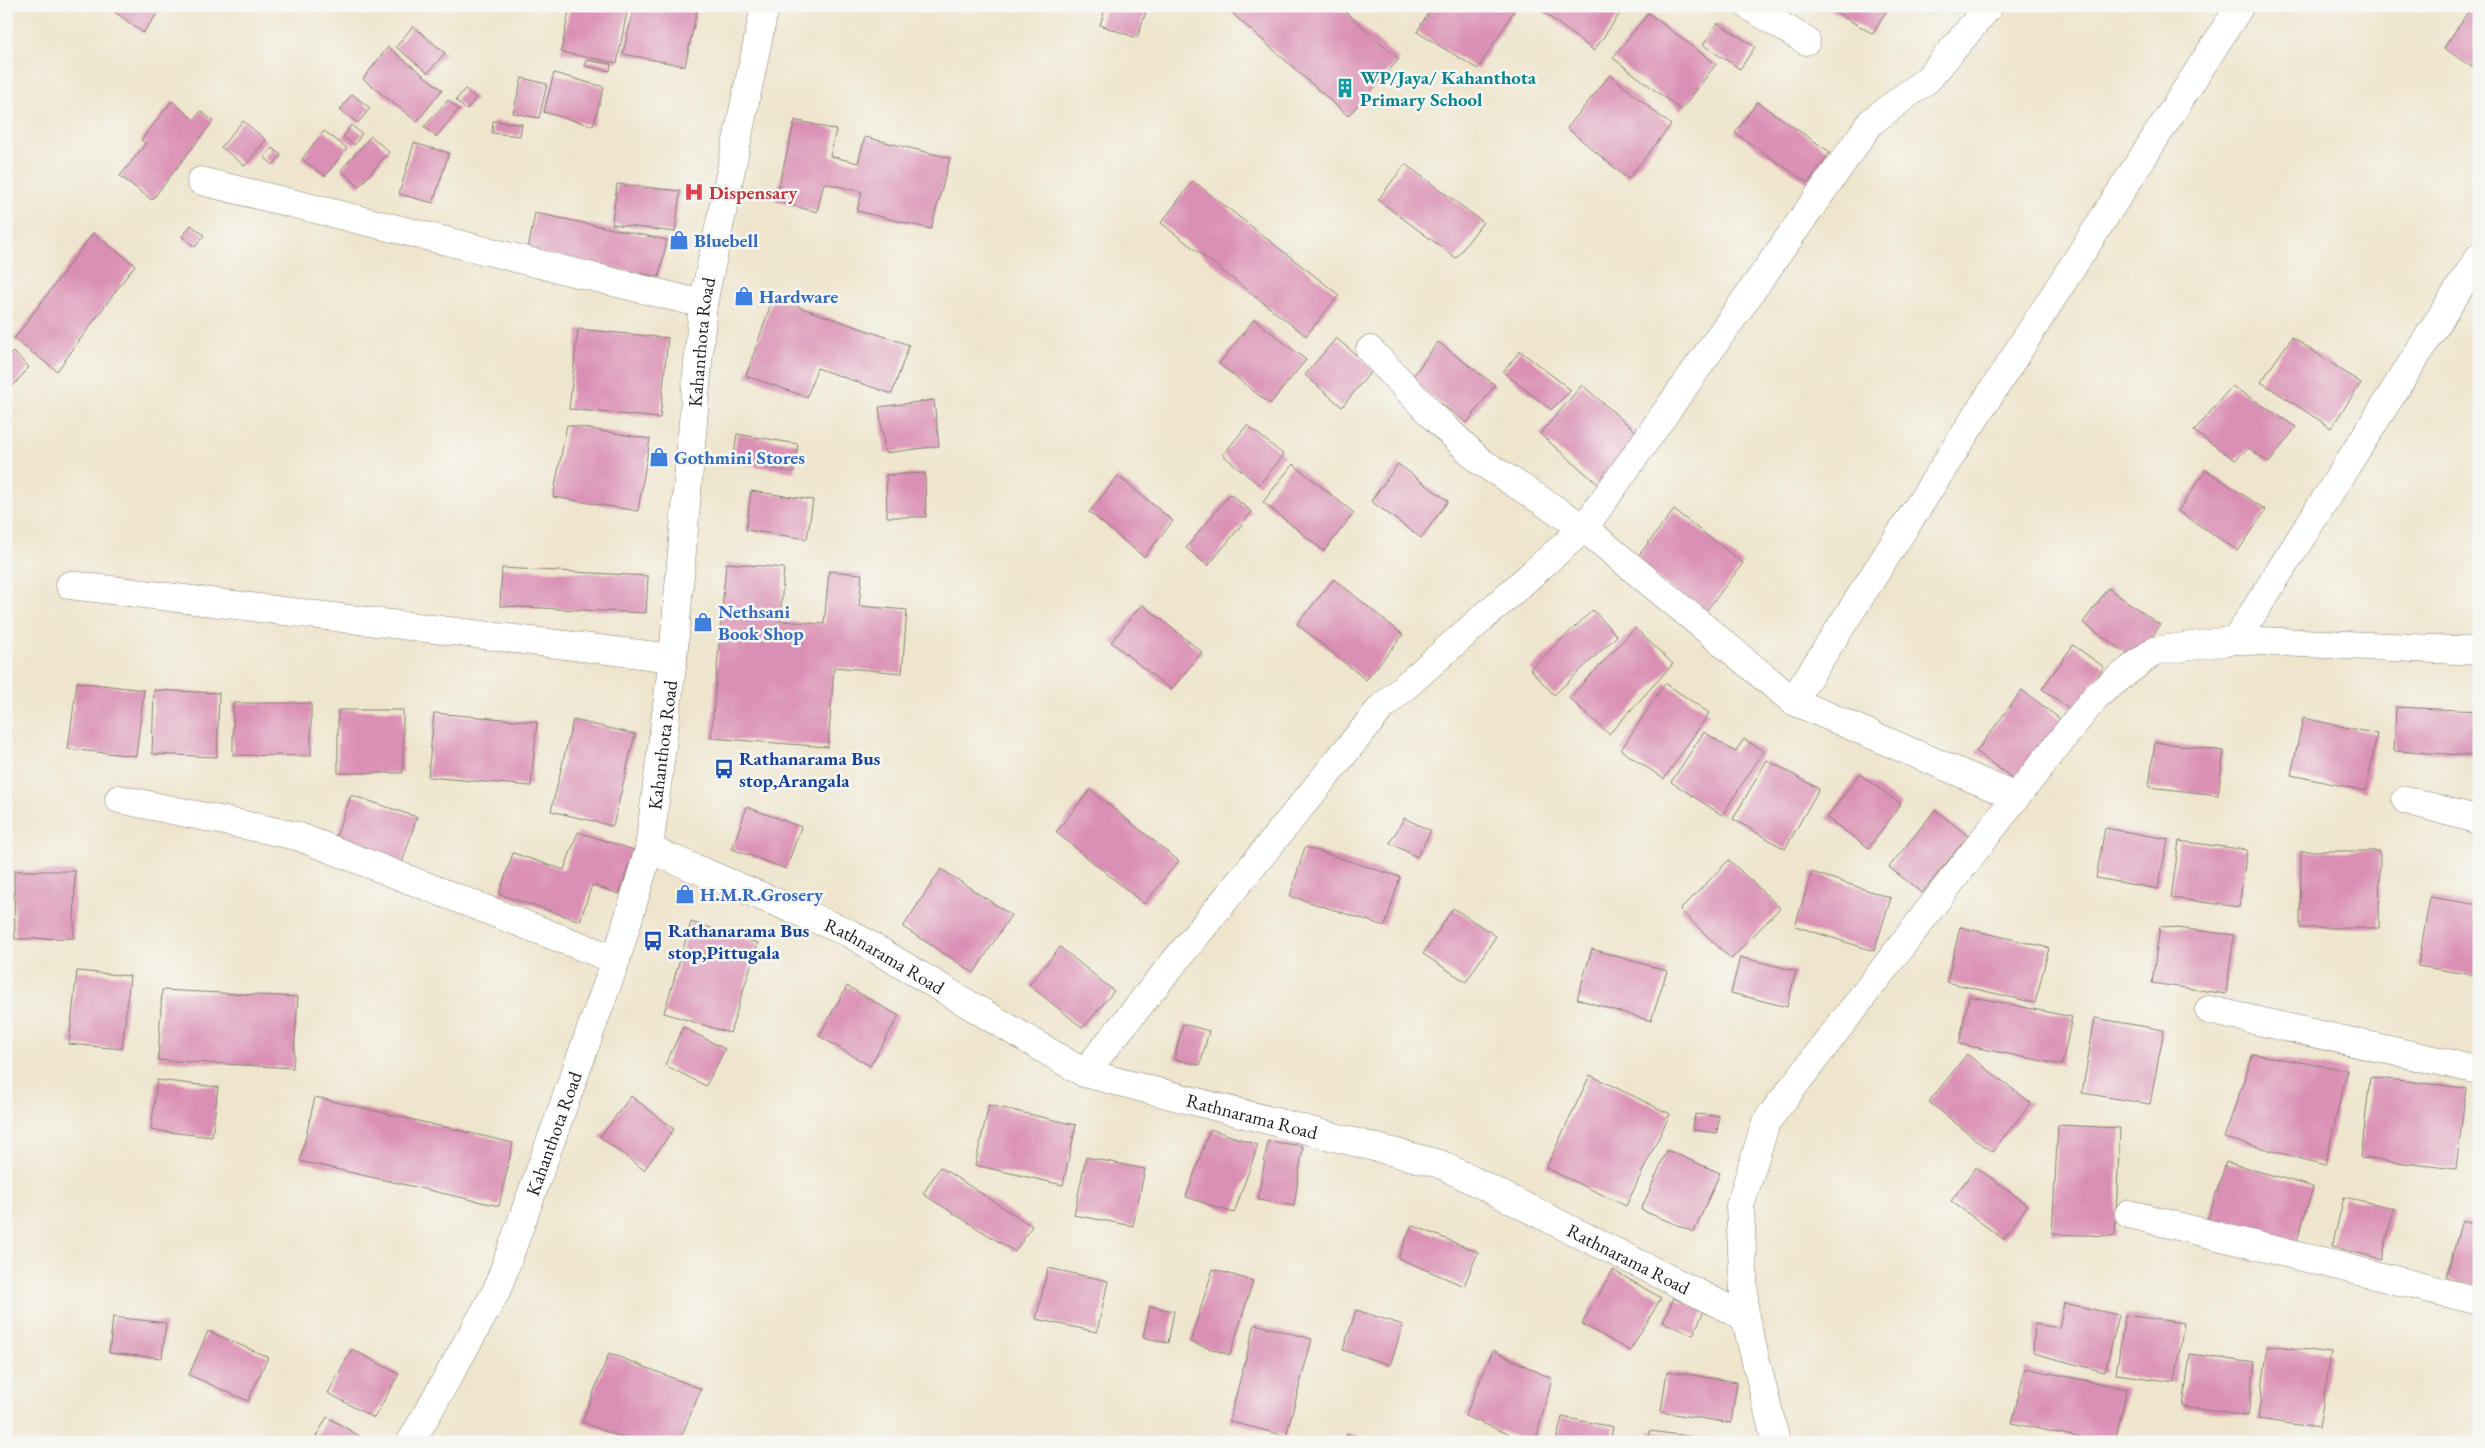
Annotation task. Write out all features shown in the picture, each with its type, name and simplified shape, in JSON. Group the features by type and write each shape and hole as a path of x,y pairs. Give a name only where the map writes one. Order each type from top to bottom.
{"street":[{"name":"Kahanthota Road","path":"411,1442 496,1292 616,960 649,849 673,658 703,304 765,6"},
{"path":"1749,6 1806,41"},
{"path":"1084,1074 1381,708 1584,528 1871,122 1928,79 1989,6"},
{"path":"1793,701 2240,6"},
{"path":"201,182 703,304"},
{"path":"2236,640 2479,257"},
{"path":"1370,350 1435,418 1480,461 1584,528 1793,701 2016,797"},
{"path":"70,586 673,658"},
{"path":"1776,1442 1745,1316 1740,1206 1766,1122 2016,797 2097,695 2154,651 2236,640 2479,651"},
{"path":"119,800 297,836 616,960"},
{"path":"2406,800 2479,820"},
{"name":"Rathnarama Road","path":"649,849 849,934 1084,1074 1440,1164 1745,1316"},
{"path":"2209,1010 2479,1070"},
{"path":"2128,1214 2479,1301"}],"building":[{"path":"107,6 146,6 157,14 143,33"},
{"path":"570,6 628,6 617,63 561,52"},
{"path":"634,6 698,6 685,66 623,54"},
{"path":"1106,6 1148,6 1137,38 1100,25"},
{"name":"WP/Jaya/ Kahanthota Primary School","path":"1224,6 1339,6 1399,59 1348,116"},
{"path":"1432,6 1517,6 1478,69 1417,32"},
{"path":"1544,6 1625,6 1594,51 1541,10"},
{"path":"1825,6 1889,6 1873,34"},
{"path":"2472,6 2479,6 2479,72 2444,48"},
{"path":"1648,13 1716,64 1681,110 1613,58"},
{"path":"1718,23 1755,47 1740,69 1703,45"},
{"path":"413,26 445,53 428,73 396,47"},
{"path":"388,47 442,90 417,122 363,79"},
{"path":"586,60 611,64 610,71 585,66"},
{"path":"554,73 604,87 593,126 544,112"},
{"path":"1610,75 1671,125 1628,179 1567,128"},
{"path":"522,78 547,84 539,118 513,113"},
{"path":"465,89 476,98 466,110 456,100"},
{"path":"352,94 370,108 358,123 340,110"},
{"path":"448,100 459,109 436,137 424,127"},
{"path":"172,101 194,120 201,111 213,121 152,200 120,176 146,143 141,140"},
{"path":"1757,102 1830,152 1808,183 1735,133"},
{"path":"795,120 836,130 830,156 858,163 865,137 950,158 931,229 857,211 862,192 824,183 817,212 775,201"},
{"path":"243,121 266,140 245,166 221,147"},
{"path":"493,121 522,124 520,136 492,133"},
{"path":"351,125 362,134 354,145 343,137"},
{"path":"324,131 347,148 325,176 302,159"},
{"path":"371,136 389,152 359,187 341,170"},
{"path":"414,143 449,153 433,203 399,194"},
{"path":"272,148 281,155 273,165 264,157"},
{"path":"1405,164 1483,222 1456,258 1378,200"},
{"path":"1193,181 1339,295 1306,336 1161,223"},
{"path":"617,184 680,191 675,232 612,224"},
{"path":"535,213 667,240 659,277 528,250"},
{"path":"191,225 204,235 195,247 182,237"},
{"path":"93,233 135,265 57,371 14,339"},
{"path":"773,298 909,345 892,394 817,368 807,397 746,376"},
{"path":"1254,319 1306,360 1270,404 1219,364"},
{"path":"578,329 668,338 660,418 569,409"},
{"path":"2292,337 2361,383 2331,428 2261,382"},
{"path":"1336,338 1373,369 1342,407 1305,375"},
{"path":"1438,342 1495,385 1467,423 1410,380"},
{"path":"1520,351 1571,390 1551,410 1503,372"},
{"path":"13,352 29,367 13,386 6,380 6,360"},
{"path":"1582,385 1641,436 1599,485 1540,434"},
{"path":"2232,386 2296,427 2269,463 2249,448 2235,460 2194,431"},
{"path":"934,400 939,446 885,453 879,407"},
{"path":"567,425 650,439 638,511 553,497"},
{"path":"1247,425 1284,455 1259,485 1223,455"},
{"path":"737,434 798,444 794,472 733,463"},
{"path":"1293,464 1354,513 1324,551 1263,502"},
{"path":"1398,464 1448,501 1421,538 1371,501"},
{"path":"2206,470 2266,510 2238,551 2178,511"},
{"path":"925,473 926,517 887,517 886,475"},
{"path":"1118,476 1173,521 1144,557 1089,512"},
{"path":"751,491 813,500 807,539 746,530"},
{"path":"1230,494 1252,512 1208,566 1186,548"},
{"path":"1674,510 1743,563 1704,614 1635,560"},
{"path":"726,563 784,568 780,621 824,624 829,571 862,574 859,606 907,610 902,673 834,667 828,747 711,738"},
{"path":"502,568 648,576 646,613 500,606"},
{"path":"1334,579 1403,635 1366,680 1297,624"},
{"path":"2108,588 2160,625 2136,660 2083,623"},
{"path":"1142,604 1202,652 1171,690 1111,642"},
{"path":"1593,610 1617,636 1554,695 1530,669"},
{"path":"1635,628 1673,664 1609,734 1569,698"},
{"path":"2073,645 2104,667 2073,711 2042,689"},
{"path":"77,682 144,690 136,756 68,749"},
{"path":"1665,683 1709,713 1664,779 1621,750"},
{"path":"154,690 219,693 217,757 152,754"},
{"path":"2022,690 2064,722 2018,782 1976,752"},
{"path":"233,703 311,703 311,756 233,755"},
{"path":"2396,707 2479,711 2479,756 2394,751"},
{"path":"338,710 403,710 403,773 338,773"},
{"path":"434,713 537,722 531,786 428,777"},
{"path":"2303,718 2377,734 2366,791 2291,775"},
{"path":"573,720 635,734 613,826 551,811"},
{"path":"1704,732 1735,752 1744,739 1764,751 1722,815 1671,782"},
{"path":"2155,742 2224,751 2218,795 2149,787"},
{"path":"1767,760 1819,789 1785,849 1733,819"},
{"path":"1859,774 1901,804 1869,848 1827,818"},
{"path":"1090,790 1179,861 1144,904 1056,832"},
{"path":"351,795 417,817 402,863 335,840"},
{"path":"747,807 801,827 786,869 732,849"},
{"path":"1935,810 1968,836 1922,893 1889,867"},
{"path":"1404,818 1431,831 1417,857 1390,843"},
{"path":"2105,828 2168,839 2158,889 2096,878"},
{"path":"578,832 634,850 619,894 592,885 580,921 499,894 513,853 564,870"},
{"path":"2179,841 2247,850 2239,907 2171,898"},
{"path":"1305,847 1400,877 1385,926 1290,896"},
{"path":"2301,851 2380,851 2379,928 2300,928"},
{"path":"1729,860 1780,908 1731,959 1680,910"},
{"path":"941,869 1011,915 974,973 903,927"},
{"path":"14,871 75,871 74,938 15,939"},
{"path":"1812,872 1891,898 1874,951 1795,926"},
{"path":"2430,897 2479,905 2479,976 2418,966"},
{"path":"1453,908 1496,936 1466,982 1423,954"},
{"path":"691,922 758,943 730,1033 664,1013"},
{"path":"2160,926 2234,935 2226,994 2152,983"},
{"path":"1960,927 2049,948 2035,1003 1947,982"},
{"path":"1060,947 1114,991 1083,1028 1029,985"},
{"path":"1592,949 1667,971 1651,1021 1577,999"},
{"path":"1740,957 1796,971 1787,1007 1731,993"},
{"path":"77,971 130,976 122,1049 69,1044"},
{"path":"847,986 899,1016 870,1066 819,1036"},
{"path":"162,990 298,997 293,1068 158,1060"},
{"path":"1969,996 2072,1017 2062,1065 1959,1044"},
{"path":"2095,1018 2164,1030 2150,1104 2082,1093"},
{"path":"1183,1024 1209,1031 1200,1065 1174,1059"},
{"path":"683,1027 725,1049 706,1086 665,1065"},
{"path":"1967,1054 2031,1103 1992,1152 1929,1102"},
{"path":"2253,1054 2347,1070 2325,1165 2224,1138"},
{"path":"1590,1075 1670,1114 1626,1206 1546,1168"},
{"path":"2370,1077 2466,1088 2456,1169 2361,1158"},
{"path":"157,1080 218,1087 212,1137 151,1130"},
{"path":"631,1096 674,1129 644,1170 600,1137"},
{"path":"315,1097 513,1143 499,1206 300,1161"},
{"path":"989,1105 1076,1125 1063,1185 975,1165"},
{"path":"1695,1114 1719,1116 1717,1133 1693,1130"},
{"path":"2058,1125 2120,1128 2115,1236 2052,1234"},
{"path":"1210,1129 1258,1145 1234,1213 1186,1197"},
{"path":"1268,1141 1303,1146 1294,1206 1258,1200"},
{"path":"1667,1150 1720,1173 1694,1232 1641,1210"},
{"path":"1086,1157 1145,1169 1133,1226 1074,1215"},
{"path":"2226,1162 2313,1187 2295,1248 2207,1222"},
{"path":"940,1167 1032,1226 1015,1252 923,1194"},
{"path":"1976,1167 2028,1205 2003,1239 1951,1201"},
{"path":"2344,1197 2394,1208 2382,1259 2332,1247"},
{"path":"2462,1220 2479,1224 2479,1287 2446,1278"},
{"path":"1412,1225 1478,1252 1464,1286 1398,1258"},
{"path":"1048,1268 1108,1281 1097,1332 1036,1319"},
{"path":"1213,1269 1253,1281 1230,1355 1190,1342"},
{"path":"1613,1270 1661,1298 1630,1351 1582,1324"},
{"path":"1674,1298 1704,1311 1693,1335 1663,1322"},
{"path":"2064,1303 2119,1315 2105,1372 2033,1353 2035,1324 2059,1328"},
{"path":"1150,1306 1174,1311 1168,1343 1143,1337"},
{"path":"1356,1310 1403,1325 1390,1365 1343,1350"},
{"path":"2125,1315 2184,1323 2175,1382 2116,1374"},
{"path":"113,1317 166,1323 162,1358 109,1353"},
{"path":"1255,1324 1312,1339 1286,1436 1229,1421"},
{"path":"208,1331 268,1357 248,1401 189,1375"},
{"path":"2268,1345 2331,1353 2319,1428 2258,1419"},
{"path":"352,1349 399,1374 374,1418 328,1393"},
{"path":"1493,1350 1552,1379 1535,1442 1528,1442 1465,1416"},
{"path":"609,1353 701,1389 679,1442 633,1442 582,1422"},
{"path":"2190,1354 2255,1363 2248,1416 2183,1407"},
{"path":"2025,1368 2127,1389 2115,1442 2099,1442 2012,1423"},
{"path":"1667,1371 1737,1382 1731,1423 1661,1412"},
{"path":"327,1417 370,1442 313,1442"},
{"path":"1562,1417 1613,1427 1610,1442 1556,1442"},
{"path":"1650,1431 1724,1441 1724,1442 1649,1442"},
{"path":"1347,1434 1373,1441 1373,1442 1344,1442"},
{"path":"1021,1435 1039,1441 1039,1442 1019,1442"}],"place":[{"name":"WP/Jaya/ Kahanthota Primary School","path":"1345,88"},
{"name":"Dispensary","path":"694,192"},
{"name":"Bluebell","path":"679,240"},
{"name":"Hardware","path":"744,296"},
{"name":"Gothmini Stores","path":"659,457"},
{"name":"Nethsani Book Shop","path":"703,622"},
{"name":"Rathanarama Bus stop,Arangala","path":"724,769"},
{"name":"H.M.R.Grosery","path":"685,894"},
{"name":"Rathanarama Bus stop,Pittugala","path":"653,941"}]}
